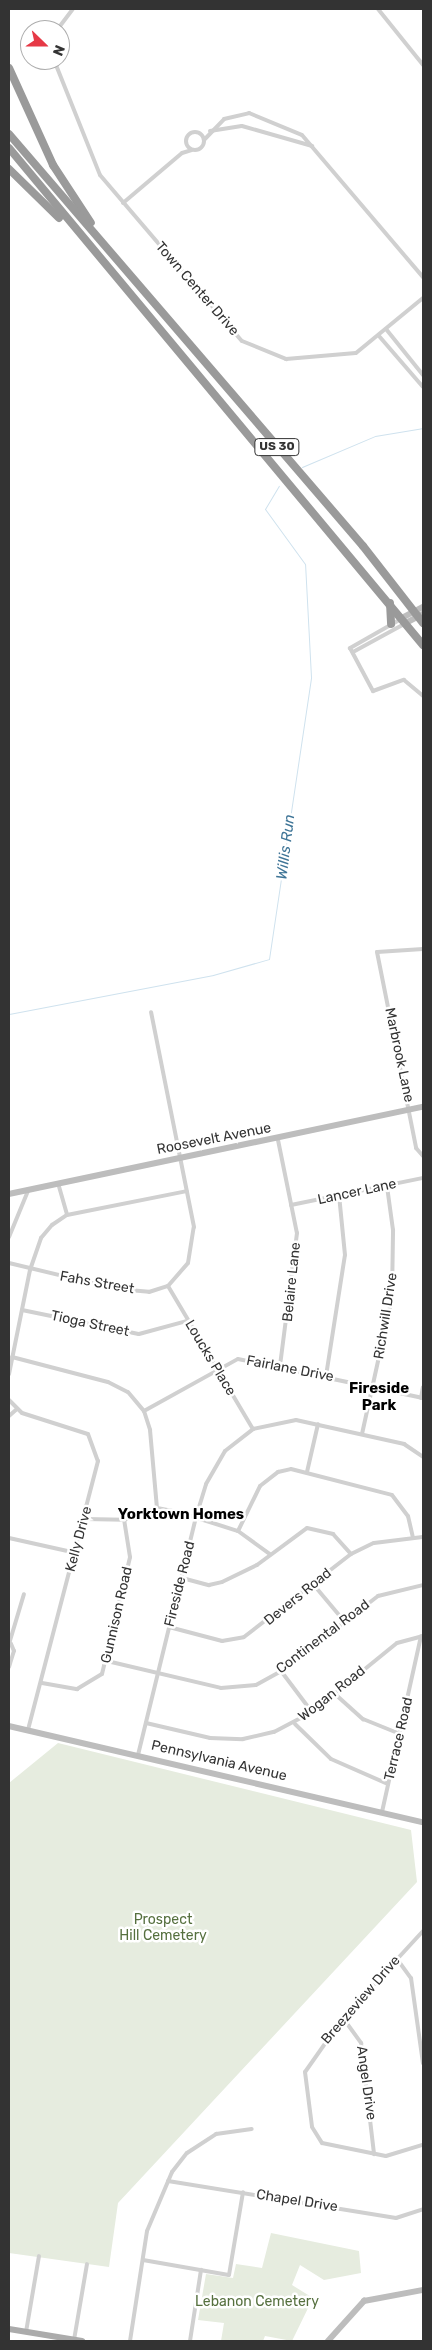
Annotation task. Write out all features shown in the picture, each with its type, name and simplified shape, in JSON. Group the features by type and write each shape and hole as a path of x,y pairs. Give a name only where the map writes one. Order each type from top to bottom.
{"highway":[{"path":"9,68 68,193 137,284"},
{"name":"US 30","path":"9,134 420,616"},
{"name":"US 30","path":"9,148 83,239 406,620 423,646"},
{"path":"9,169 83,239"},
{"path":"389,601 391,624"}],"main road":[{"path":"9,2330 82,2341"}],"street":[{"path":"65,20 73,9"},
{"path":"378,9 423,65"},
{"name":"Town Center Drive","path":"58,70 100,175 227,327 256,350 286,359 329,358 356,353 423,298"},
{"path":"182,152 201,148 209,132 230,116 249,113 281,124 312,146 423,277"},
{"path":"123,203 182,152 191,134 245,127 312,146"},
{"path":"199,134 204,140"},
{"path":"186,141 192,150"},
{"path":"386,330 423,375"},
{"path":"378,336 423,387"},
{"path":"423,607 420,616 391,624 350,648 373,691 379,693 404,680 423,696"},
{"path":"353,652 406,620"},
{"name":"Marbrook Lane","path":"423,949 377,952 410,1110 416,1148 423,1156"},
{"path":"151,1012 182,1158 194,1247 188,1263 168,1286"},
{"name":"Roosevelt Avenue","path":"9,1194 278,1140 423,1107"},
{"name":"Belaire Lane","path":"278,1140 291,1205 297,1254 280,1365"},
{"name":"Lancer Lane","path":"291,1205 423,1178"},
{"path":"58,1183 67,1215"},
{"name":"Richwill Drive","path":"362,1434 373,1387 394,1269 387,1186"},
{"path":"9,1237 28,1191"},
{"path":"9,1374 30,1270 41,1238 67,1215 187,1191"},
{"path":"326,1376 345,1254 339,1196"},
{"name":"Fahs Street","path":"9,1263 30,1270 117,1290 149,1292 168,1286"},
{"name":"Loucks Place","path":"168,1286 253,1430"},
{"name":"Tioga Street","path":"22,1310 139,1334 188,1321"},
{"path":"12,1357 108,1382 128,1392 144,1411 157,1508"},
{"name":"Fairlane Drive","path":"144,1411 217,1368 238,1359 280,1365 422,1398"},
{"path":"422,1398 423,1387"},
{"path":"9,1400 16,1410 9,1416"},
{"name":"Kelly Drive","path":"16,1410 91,1438 98,1461 85,1519 28,1730"},
{"name":"Fireside Road","path":"138,1755 196,1517 214,1467 239,1437 253,1430 296,1420 404,1444 423,1456"},
{"path":"307,1472 318,1424"},
{"path":"238,1531 260,1486 270,1477 291,1469 392,1495 408,1516 413,1537"},
{"path":"85,1519 124,1520 157,1508 196,1517 238,1531 270,1554"},
{"name":"Gunnison Road","path":"42,1683 88,1687 102,1674 130,1557 124,1520"},
{"path":"182,1578 209,1585 222,1582 270,1554 307,1528 333,1534 351,1554"},
{"name":"Devers Road","path":"170,1627 222,1641 244,1637 351,1554 374,1543 423,1537"},
{"path":"9,1538 76,1553"},
{"path":"313,1584 344,1621"},
{"name":"Continental Road","path":"106,1660 158,1674 230,1688 256,1685 282,1671 378,1596 423,1585"},
{"path":"9,1667 14,1651 10,1644 24,1594"},
{"name":"Wogan Road","path":"146,1723 210,1738 243,1739 295,1724 335,1694 392,1646 422,1636"},
{"name":"Terrace Road","path":"382,1812 422,1636"},
{"path":"282,1671 312,1712"},
{"path":"335,1694 363,1719 400,1734"},
{"path":"295,1724 331,1759 388,1784"},
{"name":"Pennsylvania Avenue","path":"9,1726 423,1822"},
{"name":"Breezeview Drive","path":"374,2154 332,2148 316,2136 305,2072 343,2018 423,1931"},
{"path":"396,1959 411,1978 423,2063"},
{"name":"Angel Drive","path":"343,2018 361,2043 374,2154"},
{"path":"130,2341 149,2225 168,2181 196,2146 224,2131 252,2129"},
{"path":"374,2154 398,2155 423,2146"},
{"name":"Chapel Drive","path":"168,2181 396,2218 423,2209"},
{"path":"142,2260 229,2275 243,2192"},
{"path":"26,2332 39,2256"},
{"path":"74,2340 87,2264"},
{"path":"190,2341 202,2270"},
{"path":"328,2341 364,2301 423,2290"}],"green space":[{"name":"Prospect Hill Cemetery","path":"58,1743 411,1830 417,1882 118,2203 109,2267 9,2253 9,1783"},
{"name":"Lebanon Cemetery","path":"271,2233 359,2251 361,2273 324,2280 300,2265 292,2285 313,2298 292,2341 265,2336 263,2341 221,2341 224,2323 198,2320 206,2274 233,2278 236,2264 262,2268"}],"waterway":[{"path":"302,467 375,436 423,428"},
{"name":"Willis Run","path":"9,1014 213,975 269,959 311,677 305,564 265,509 279,486"}],"district":[{"name":"Fireside Park","path":"379,1396"},
{"name":"Yorktown Homes","path":"181,1515"}]}
